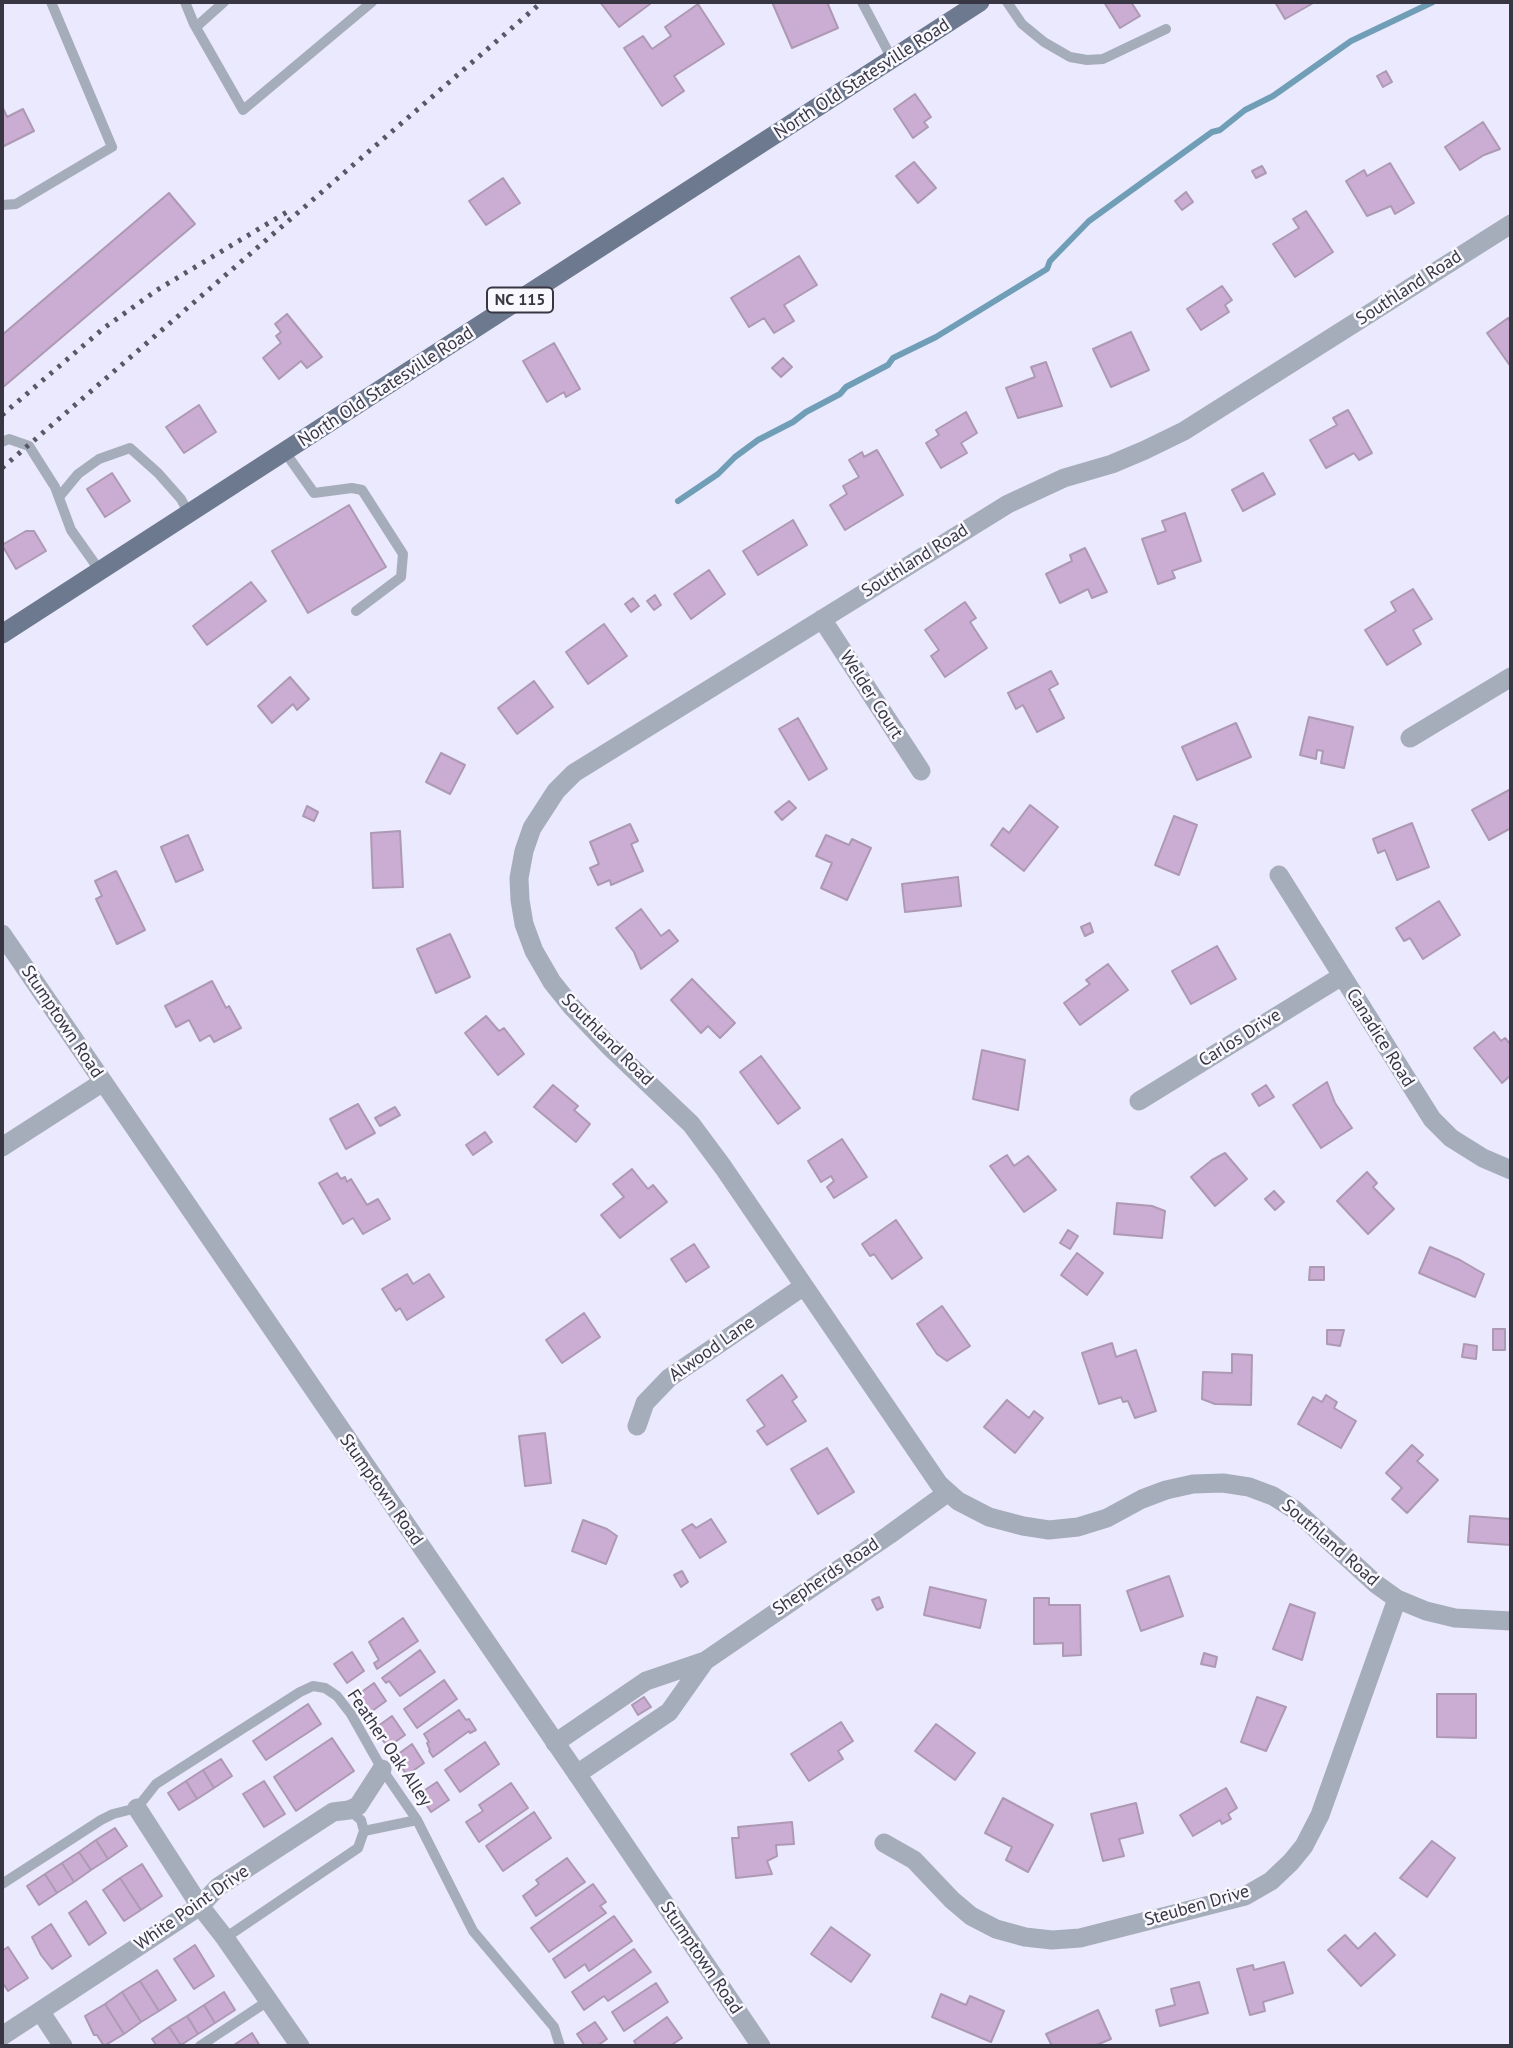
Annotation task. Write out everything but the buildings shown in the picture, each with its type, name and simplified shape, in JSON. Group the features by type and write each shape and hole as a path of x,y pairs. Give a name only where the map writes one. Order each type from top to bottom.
{"main road":[{"name":"North Old Statesville Road","path":"2,634 980,2"}],"street":[{"name":"Southland Road","path":"1511,224 1184,431 1145,450 1054,482 1008,504 574,773 556,791 532,828 519,878 524,924 534,951 551,982 591,1027 691,1124 947,1493 989,1517 1049,1530 1078,1527 1107,1518 1142,1499 1180,1487 1223,1483 1249,1487 1273,1496 1295,1510 1376,1584 1397,1599 1426,1611 1455,1618 1511,1621"},
{"name":"Welder Court","path":"822,619 921,771"},
{"path":"1410,738 1511,677"},
{"name":"Canadice Road","path":"1279,875 1432,1119 1451,1138 1483,1158 1511,1170"},
{"name":"Stumptown Road","path":"2,934 761,2046"},
{"name":"Carlos Drive","path":"1139,1101 1342,976"},
{"path":"2,1147 103,1082"},
{"name":"Alwood Lane","path":"637,1426 645,1403 668,1378 804,1286"},
{"name":"Shepherds Road","path":"555,1743 646,1681 705,1661 947,1493"},
{"name":"Steuben Drive","path":"884,1843 914,1860 971,1916 996,1929 1025,1937 1052,1940 1080,1938 1245,1896 1271,1881 1291,1863 1315,1826 1397,1599"},
{"name":"Shepherds Road","path":"577,1774 669,1712 705,1661"},
{"name":"White Point Drive","path":"2,2036 200,1906 218,1887 333,1812 349,1811 358,1806 382,1769"},
{"path":"137,1808 200,1906 300,2046"},
{"path":"40,2011 63,2046"}],"lane":[{"path":"2,205 16,204 112,147 51,2"},
{"path":"185,2 243,110 372,2"},
{"path":"197,27 225,2"},
{"path":"862,2 892,59"},
{"path":"1007,2 1022,24 1044,41 1070,57 1087,60 1103,59 1166,29"},
{"path":"2,442 9,439 29,446 55,487 71,530 100,571"},
{"path":"59,497 78,474 99,459 130,448 158,473 181,499 189,513"},
{"path":"285,452 314,493 352,488 362,490 403,554 401,578 356,611"},
{"name":"Feather Oak Alley","path":"137,1808 156,1784 300,1692 313,1686 325,1688 337,1696 351,1714 382,1769 417,1819 473,1931 554,2027 560,2046"},
{"path":"2,1884 101,1820 137,1808"},
{"path":"225,1938 358,1847 364,1831 361,1820 349,1811"},
{"path":"364,1831 417,1819"},
{"path":"200,2046 268,2001"}],"waterway":[{"path":"678,501 718,474 758,440 793,422 840,394 846,387 888,365 893,358 936,337 1047,269 1050,261 1089,221 1245,110 1273,96 1351,41 1433,2"}],"railway":[{"path":"2,468 542,2"},
{"path":"2,415 104,328 157,290 287,212"}]}
